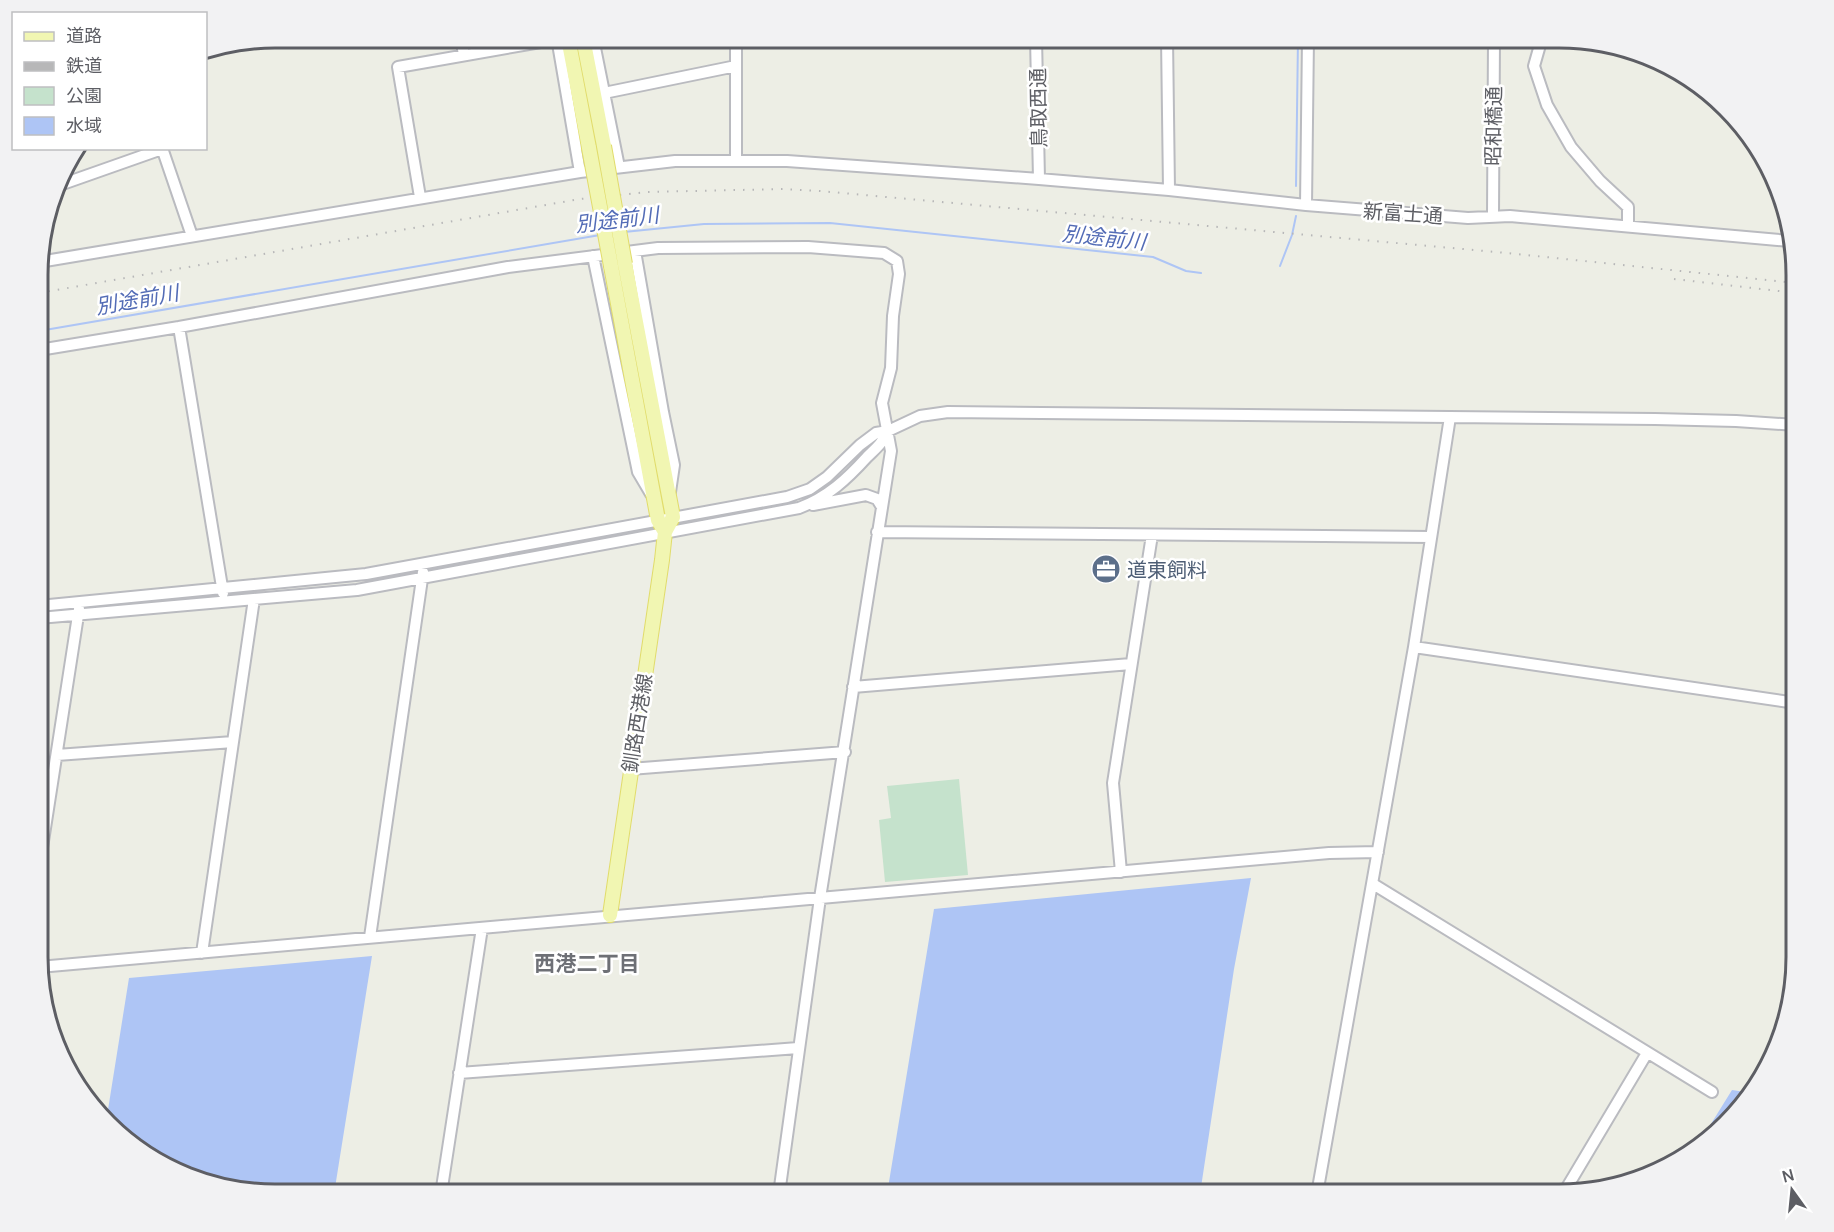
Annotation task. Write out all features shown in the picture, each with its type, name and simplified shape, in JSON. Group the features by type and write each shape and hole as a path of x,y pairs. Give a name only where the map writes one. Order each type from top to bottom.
{"main road":[{"path":"564,48 618,265"},
{"path":"585,48 604,146 618,265"},
{"name":"釧路西港線","path":"610,915 662,560 662,499 618,265"},
{"name":"釧路西港線","path":"662,499 673,517 662,526"}],"street":[{"path":"463,48 464,55"},
{"path":"420,198 398,67 504,48"},
{"path":"562,48 580,172"},
{"path":"595,48 619,167"},
{"path":"736,48 736,161"},
{"name":"鳥取西通","path":"1036,48 1039,179"},
{"path":"1167,48 1169,190"},
{"path":"1306,205 1308,48"},
{"name":"昭和橋通","path":"1493,215 1494,48"},
{"path":"1539,48 1534,66 1547,105 1571,147 1600,181 1628,207 1628,225"},
{"path":"604,93 736,66"},
{"path":"68,182 159,150"},
{"path":"162,150 192,236"},
{"name":"新富士通","path":"48,260 580,172 675,161 787,161 1039,179 1306,205 1467,218 1493,215 1783,240"},
{"path":"48,349 508,267 658,248 808,246 884,253 897,261 899,273 893,316 891,368 882,403 891,451 820,898 798,1048 782,1184"},
{"path":"593,256 638,472 662,499 674,465 635,251"},
{"path":"179,327 223,588 223,602"},
{"path":"673,517 787,497 810,489 843,464 860,445 876,433 888,431 920,416 948,412 1655,419 1786,424"},
{"path":"1319,1184 1414,647 1450,417"},
{"path":"808,505 844,482 883,443 888,431"},
{"path":"48,605 366,574 662,526 766,514 866,495 877,499 882,507"},
{"path":"48,617 357,590 581,549 662,526"},
{"path":"877,532 1431,537"},
{"path":"1120,872 1113,783 1152,535"},
{"path":"370,937 425,563"},
{"path":"202,953 254,599"},
{"path":"48,811 79,602"},
{"path":"1414,647 1786,703"},
{"path":"853,687 1131,664"},
{"path":"57,755 233,742"},
{"path":"630,769 845,752"},
{"path":"48,966 1329,853 1378,852"},
{"path":"1372,884 1712,1092"},
{"path":"442,1184 482,928"},
{"path":"459,1073 798,1048"},
{"path":"1569,1184 1647,1053"}],"green space":[{"path":"959,779 968,875 885,882 879,820 891,818 887,786"}],"water":[{"path":"1251,878 1234,969 1202,1184 889,1184 934,909"},
{"path":"372,956 336,1184 260,1184 231,1180 175,1161 149,1146 125,1128 108,1111 129,978"},
{"path":"1732,1090 1742,1091 1730,1107 1708,1129"}],"waterway":[{"name":"別途前川","path":"1296,186 1298,48"},
{"name":"別途前川","path":"1280,266 1292,235 1296,216"},
{"name":"別途前川","path":"624,232 704,224 830,223 1153,257 1186,271 1201,273"},
{"name":"別途前川","path":"48,329 600,235"}],"railway":[{"path":"48,291 580,199 648,192 783,189 1507,253 1786,282"},
{"path":"1674,279 1786,292"}],"place":[{"name":"道東飼料","path":"1106,569"}],"district":[{"name":"西港二丁目","path":"587,963"}]}
